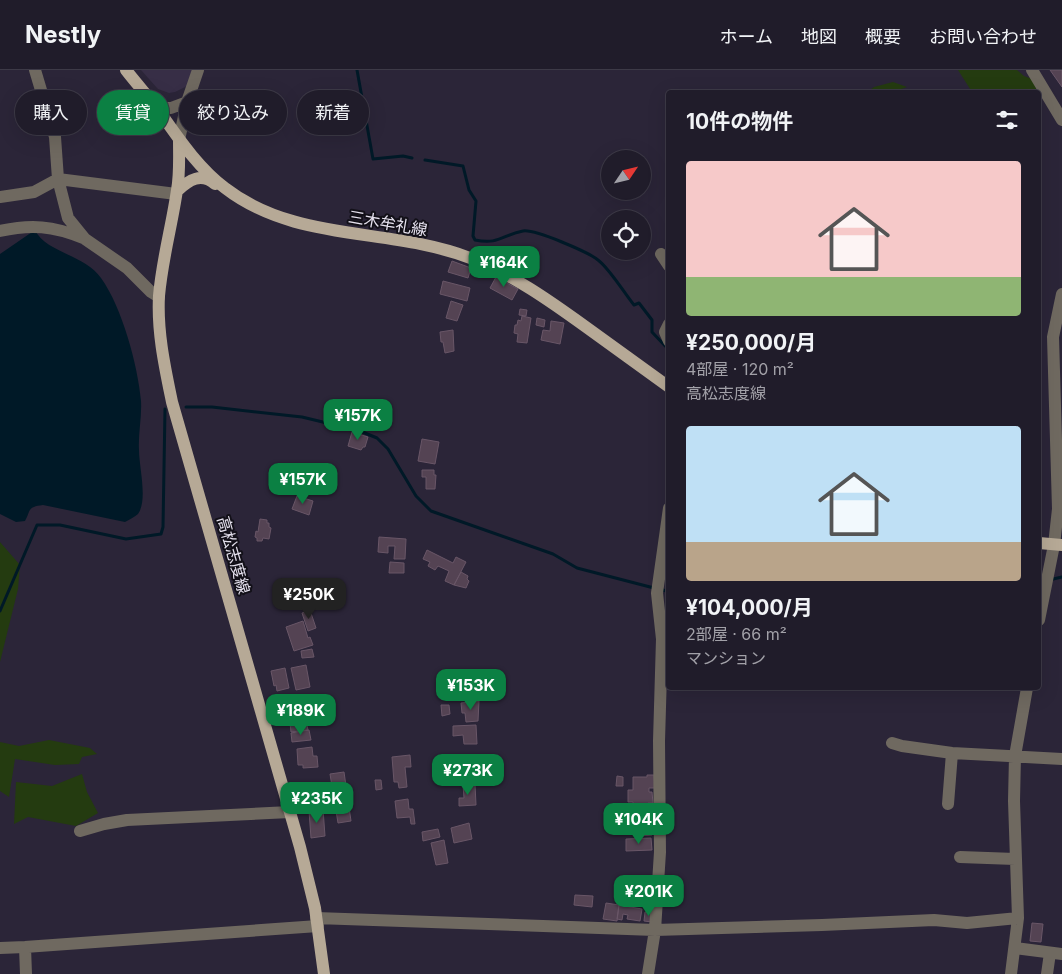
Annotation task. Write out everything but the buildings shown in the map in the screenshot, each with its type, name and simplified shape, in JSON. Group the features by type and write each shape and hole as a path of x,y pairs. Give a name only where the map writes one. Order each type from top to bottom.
{"main road":[{"name":"三木牟礼線","path":"126,70 142,90"},
{"name":"三木牟礼線","path":"169,125 179,140 213,177 224,188 240,199 271,215 289,221 449,251 489,267 520,282 553,303 666,385"},
{"name":"高松志度線","path":"179,140 177,192 162,269 159,297 160,336 172,402 309,881 324,974"},
{"path":"177,192 186,183 200,177 210,180 229,195 240,199"},
{"path":"1041,542 1058,545"}],"street":[{"path":"35,70 55,137 58,180 68,218 85,239 127,268 151,292 159,297"},
{"path":"191,90 198,70"},
{"path":"1032,70 1060,114"},
{"path":"179,140 180,135"},
{"path":"0,197 34,192 58,180 177,192"},
{"path":"0,231 32,226 48,227 85,239"},
{"path":"661,254 666,262"},
{"path":"1041,612 1058,545 1053,337 1062,294"},
{"path":"648,974 654,930 660,852 659,741 662,639 658,589 666,535"},
{"path":"1011,974 1018,918 1015,756 1027,690"},
{"path":"892,743 952,753 1062,759"},
{"path":"948,804 952,753"},
{"path":"80,831 126,820 290,812"},
{"path":"960,857 1016,859"},
{"path":"0,948 317,922 654,930 934,920 967,923 1018,918"},
{"path":"25,947 26,974"},
{"path":"1015,948 1056,953 1047,974"}],"shaded area":[{"path":"141,70 192,70 187,86 169,93 169,90 158,89"}],"green space":[{"path":"958,70 1017,70 1024,76 1032,79 1037,90 971,90"},
{"path":"893,82 907,87 899,90 870,90"},
{"path":"0,542 20,565 18,589 0,662"},
{"path":"49,740 90,748 97,754 82,757 79,764 55,765 15,759 9,797 0,791 0,742 19,746"},
{"path":"82,774 87,792 98,813 76,826 28,817 14,824 16,782 52,786"}],"water":[{"path":"35,230 47,244 85,264 101,278 116,305 128,337 133,354 141,401 139,457 143,492 141,508 138,514 125,522 43,505 32,508 25,521 16,522 0,514 0,254"}],"waterway":[{"path":"357,70 373,159 403,156 412,158"},
{"path":"425,160 463,166 469,190 476,201 473,236 475,240 490,241 529,231 561,242 592,256 607,269 634,305 639,303 652,320 652,332 666,347"},
{"path":"186,407 212,407 302,417 360,431 377,438 388,449 416,496 431,511 553,554 577,568 654,588"},
{"path":"0,611 37,525 60,525 126,539 161,534 163,527 165,409"},
{"path":"1049,580 1062,577"},
{"path":"660,589 666,591"}]}
